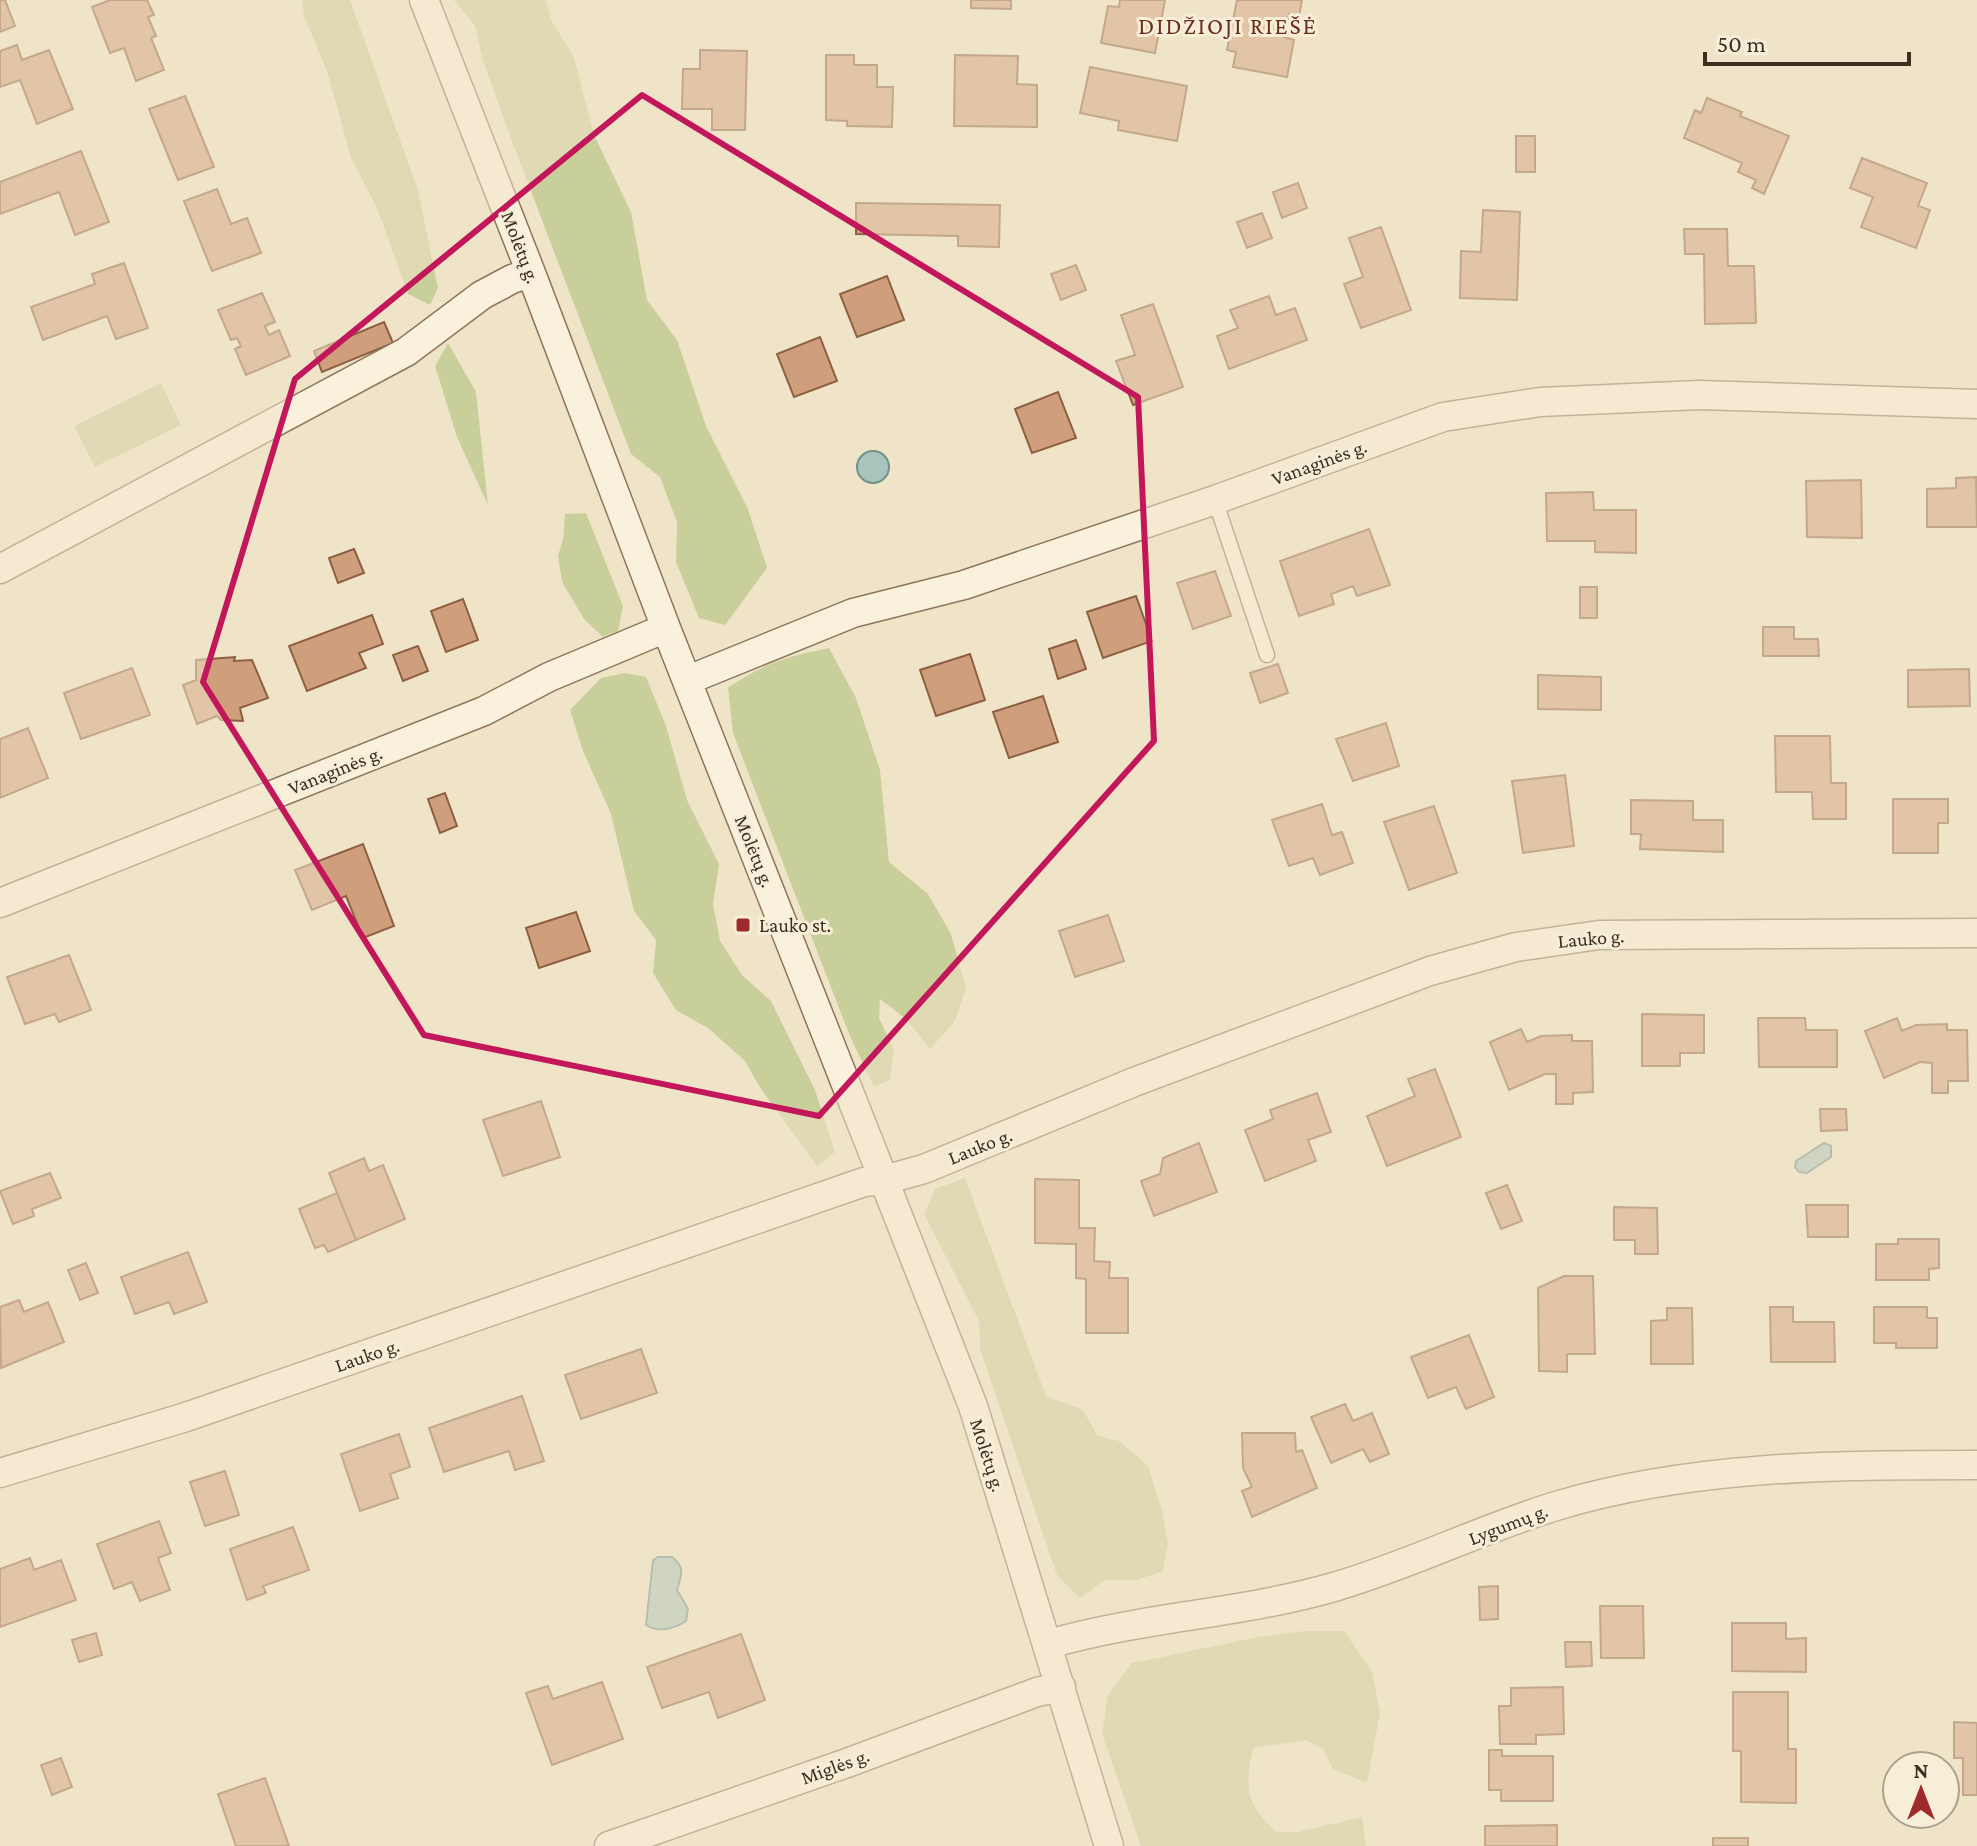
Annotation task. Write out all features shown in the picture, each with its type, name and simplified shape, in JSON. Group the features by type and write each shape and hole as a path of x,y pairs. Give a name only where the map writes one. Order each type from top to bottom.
{"street":[{"name":"Molėtų g.","path":"424,0 666,628 973,1406 1109,1846"},
{"path":"0,569 406,352 482,295 531,273"},
{"name":"Vanaginės g.","path":"688,680 853,613 964,585 1215,500 1443,417 1540,402 1700,395 1977,404"},
{"name":"Vanaginės g.","path":"0,903 484,711 549,677 666,628"},
{"name":"Lauko g.","path":"0,1473 186,1417 864,1182 924,1169 1134,1082 1430,971 1516,947 1599,935 1977,933"},
{"name":"Lygumų g.","path":"1049,1644 1144,1623 1264,1605 1333,1588 1556,1506 1647,1484 1762,1469 1977,1465"},
{"name":"Miglės g.","path":"609,1846 847,1763 1025,1696 1061,1687"}],"lane":[{"path":"1215,500 1267,655"}],"highlighted area":[{"path":"642,95 1138,397 1154,741 819,1116 424,1035 203,682 295,379"}],"green space":[{"path":"302,0 350,0 418,190 438,288 430,305 408,294 377,208 351,158 328,74 304,16"},
{"path":"454,0 546,0 551,20 574,57 594,135 631,212 647,300 677,340 706,426 748,509 767,568 725,625 699,618 676,562 677,522 660,477 631,454 512,141 483,61 475,26"},
{"path":"448,343 476,392 488,505 457,437 435,366"},
{"path":"161,383 181,425 95,467 74,426"},
{"path":"586,513 623,606 618,631 603,637 584,619 562,582 558,556 565,514"},
{"path":"829,648 856,698 880,770 889,862 928,894 951,934 966,988 955,1021 930,1049 906,1019 880,999 879,1018 894,1050 890,1080 874,1087 849,1034 733,733 728,688 776,662"},
{"path":"624,673 646,677 666,726 687,800 719,864 713,904 720,941 742,975 771,1001 815,1090 835,1152 817,1166 759,1086 745,1061 708,1028 676,1010 653,973 656,940 634,911 611,814 583,751 570,710 601,678"},
{"path":"965,1178 1046,1396 1083,1410 1097,1435 1119,1441 1148,1466 1162,1510 1168,1544 1163,1571 1137,1580 1105,1580 1080,1598 1057,1575 980,1349 979,1321 924,1214 935,1189"},
{"path":"1305,1631 1344,1631 1372,1672 1380,1713 1367,1783 1333,1769 1323,1749 1306,1740 1253,1748 1250,1794 1259,1813 1277,1832 1298,1832 1362,1817 1366,1846 1141,1846 1102,1734 1108,1695 1132,1663 1258,1637"}],"water":[{"path":"873,451 884,456 889,467 884,478 873,483 862,478 857,467 862,456"},
{"path":"1824,1143 1831,1146 1831,1157 1807,1173 1799,1172 1795,1167 1796,1161"},
{"path":"672,1557 679,1565 681,1572 677,1590 688,1609 686,1621 666,1629 646,1625 653,1560"}],"building":[{"path":"0,0 5,0 15,26 0,32"},
{"path":"110,0 147,0 154,15 148,17 156,36 151,38 164,70 136,81 124,48 110,53 92,7"},
{"path":"971,0 1011,0 1011,9 971,8"},
{"path":"1120,0 1165,0 1155,53 1101,43 1108,6 1119,7"},
{"path":"1237,0 1302,0 1299,17 1289,14 1284,37 1294,40 1287,77 1233,67 1236,52 1227,50"},
{"path":"17,45 22,60 49,50 73,109 37,124 20,80 0,87 0,51"},
{"path":"700,50 747,51 745,130 712,130 712,109 682,109 683,69 700,69"},
{"path":"826,55 854,55 854,65 877,65 877,87 893,87 892,127 847,126 847,121 826,120"},
{"path":"955,55 1018,56 1017,84 1037,85 1037,127 954,126"},
{"path":"1090,67 1187,86 1177,141 1118,130 1119,121 1080,113"},
{"path":"185,96 214,167 178,180 149,109"},
{"path":"1707,98 1742,112 1740,116 1789,136 1764,194 1752,188 1756,180 1738,172 1742,163 1684,138 1695,110 1701,113"},
{"path":"1516,136 1535,136 1535,172 1516,172"},
{"path":"81,151 109,222 75,235 59,192 0,214 0,182"},
{"path":"1862,158 1927,183 1918,206 1930,210 1916,248 1861,227 1873,197 1850,188"},
{"path":"1298,183 1307,208 1282,218 1273,192"},
{"path":"217,189 231,224 247,218 261,253 212,271 184,201"},
{"path":"856,203 1000,205 999,247 958,246 958,236 856,234"},
{"path":"1483,210 1520,212 1517,300 1460,298 1461,251 1481,252"},
{"path":"1262,213 1272,238 1247,248 1237,222"},
{"path":"1381,227 1411,310 1361,328 1344,284 1363,277 1349,238"},
{"path":"1684,229 1727,229 1728,266 1754,266 1756,323 1705,324 1704,254 1685,254"},
{"path":"124,263 148,328 116,339 107,316 43,340 31,307 95,284 92,274"},
{"path":"1076,265 1086,290 1061,300 1051,274"},
{"path":"887,276 904,320 857,337 840,294"},
{"path":"262,293 275,322 265,326 267,331 269,335 279,330 290,356 246,375 235,349 241,346 237,338 231,340 218,310"},
{"path":"1269,296 1276,315 1295,308 1307,340 1229,369 1217,336 1238,328 1230,310"},
{"path":"1153,304 1183,387 1133,405 1116,361 1135,355 1121,315"},
{"path":"384,322 393,343 322,372 314,351"},
{"path":"820,337 837,381 794,397 777,354"},
{"path":"1058,392 1076,438 1032,453 1015,409"},
{"path":"1976,477 1977,527 1927,527 1927,489 1956,488 1956,478"},
{"path":"1861,480 1862,538 1807,537 1806,481"},
{"path":"1593,492 1594,510 1636,510 1636,553 1595,552 1595,541 1547,541 1546,493"},
{"path":"1369,529 1390,585 1357,596 1353,586 1331,594 1334,604 1299,616 1280,561"},
{"path":"354,549 364,573 338,583 329,558"},
{"path":"1215,571 1231,616 1193,629 1177,583"},
{"path":"1580,587 1597,587 1597,618 1580,618"},
{"path":"1136,596 1152,641 1103,658 1087,612"},
{"path":"463,599 478,640 446,652 431,611"},
{"path":"372,615 383,644 359,653 366,668 307,691 289,646"},
{"path":"1763,627 1794,627 1794,639 1818,639 1819,656 1763,656"},
{"path":"1076,640 1086,669 1058,679 1049,649"},
{"path":"418,646 428,671 403,681 393,655"},
{"path":"970,654 985,700 936,716 920,670"},
{"path":"235,657 234,661 252,660 268,698 240,708 243,721 221,720 217,716 197,724 183,685 196,680 196,660"},
{"path":"1278,664 1288,693 1260,703 1250,673"},
{"path":"132,668 150,715 81,739 64,693"},
{"path":"1969,669 1970,706 1908,707 1908,670"},
{"path":"1538,675 1601,677 1601,710 1538,709"},
{"path":"1043,696 1058,742 1009,758 993,712"},
{"path":"1386,723 1399,766 1353,781 1336,739"},
{"path":"28,728 48,778 0,798 0,739"},
{"path":"1775,736 1830,736 1831,783 1846,783 1846,819 1813,819 1812,792 1776,792"},
{"path":"1565,775 1574,846 1523,853 1512,781"},
{"path":"445,793 457,826 440,833 428,799"},
{"path":"1893,799 1948,799 1948,823 1938,823 1938,853 1893,853"},
{"path":"1631,800 1693,801 1693,820 1723,820 1723,852 1640,849 1641,834 1631,834"},
{"path":"1322,804 1332,835 1342,832 1353,863 1320,875 1313,858 1289,866 1272,820"},
{"path":"1434,806 1457,873 1409,890 1384,822"},
{"path":"363,844 394,926 363,938 346,896 312,910 295,870"},
{"path":"576,912 590,951 539,968 526,928"},
{"path":"1108,915 1124,961 1075,977 1059,931"},
{"path":"69,955 91,1010 59,1022 55,1014 25,1024 7,977"},
{"path":"1642,1014 1704,1015 1704,1053 1680,1053 1680,1066 1642,1066"},
{"path":"1758,1018 1805,1018 1806,1030 1837,1030 1837,1067 1759,1067"},
{"path":"1897,1018 1902,1031 1916,1025 1947,1024 1947,1030 1967,1030 1968,1081 1948,1081 1948,1093 1932,1093 1932,1063 1920,1062 1884,1078 1865,1031"},
{"path":"1521,1029 1527,1042 1541,1036 1572,1035 1572,1041 1592,1041 1593,1092 1573,1093 1573,1104 1556,1104 1556,1074 1545,1074 1509,1090 1490,1042"},
{"path":"1435,1069 1461,1137 1387,1166 1367,1116 1415,1096 1408,1079"},
{"path":"1317,1093 1331,1132 1308,1140 1316,1161 1265,1181 1245,1130 1273,1119 1270,1110"},
{"path":"541,1101 560,1157 503,1176 483,1120"},
{"path":"1820,1109 1846,1109 1847,1130 1821,1131"},
{"path":"1199,1143 1217,1192 1154,1216 1141,1181 1160,1174 1163,1158"},
{"path":"364,1158 369,1171 383,1165 405,1219 356,1240 329,1173"},
{"path":"50,1173 61,1198 32,1209 34,1216 13,1224 0,1191"},
{"path":"1035,1179 1079,1180 1079,1228 1095,1228 1094,1261 1110,1262 1109,1278 1128,1278 1128,1333 1086,1333 1086,1279 1076,1278 1076,1244 1035,1243"},
{"path":"1507,1185 1522,1221 1501,1229 1486,1193"},
{"path":"337,1193 356,1240 328,1252 324,1245 315,1248 299,1209"},
{"path":"1806,1205 1848,1205 1848,1237 1808,1237"},
{"path":"1614,1207 1657,1208 1658,1254 1635,1254 1635,1240 1614,1240"},
{"path":"1898,1239 1939,1239 1939,1268 1929,1269 1929,1280 1876,1280 1876,1244 1898,1244"},
{"path":"188,1252 207,1302 174,1314 169,1302 135,1314 121,1277"},
{"path":"86,1263 98,1293 80,1300 68,1270"},
{"path":"1564,1276 1593,1276 1595,1354 1567,1354 1567,1372 1539,1371 1538,1288"},
{"path":"19,1300 24,1312 48,1302 64,1342 1,1368 0,1307"},
{"path":"1770,1307 1793,1307 1793,1322 1834,1322 1835,1362 1771,1362"},
{"path":"1874,1307 1927,1307 1927,1318 1937,1318 1937,1348 1896,1348 1896,1343 1874,1343"},
{"path":"1667,1308 1692,1308 1693,1364 1651,1364 1651,1321 1667,1320"},
{"path":"1469,1335 1494,1397 1466,1409 1456,1387 1428,1398 1411,1357"},
{"path":"641,1349 657,1393 581,1419 565,1375"},
{"path":"522,1396 544,1461 515,1470 509,1451 444,1472 429,1428"},
{"path":"1345,1404 1353,1421 1372,1413 1389,1454 1370,1462 1363,1449 1331,1463 1311,1417"},
{"path":"1242,1433 1295,1433 1296,1452 1302,1450 1317,1488 1252,1517 1242,1491 1252,1487 1243,1468"},
{"path":"399,1434 410,1467 390,1474 398,1498 360,1511 341,1454"},
{"path":"225,1471 239,1515 205,1526 190,1482"},
{"path":"159,1521 171,1553 158,1558 170,1590 140,1601 132,1582 114,1589 97,1544"},
{"path":"293,1527 309,1570 263,1586 266,1593 247,1600 230,1549"},
{"path":"30,1558 34,1570 61,1560 76,1600 0,1627 0,1569"},
{"path":"1498,1586 1498,1619 1480,1620 1479,1587"},
{"path":"1600,1606 1643,1606 1644,1658 1601,1658"},
{"path":"1732,1623 1786,1623 1786,1639 1806,1638 1806,1672 1732,1671"},
{"path":"96,1633 102,1655 79,1662 72,1640"},
{"path":"741,1634 765,1700 718,1718 709,1692 662,1708 647,1667"},
{"path":"1565,1642 1591,1642 1592,1666 1566,1667"},
{"path":"602,1682 623,1739 552,1765 526,1693 548,1686 553,1699"},
{"path":"1563,1687 1564,1734 1536,1735 1536,1744 1500,1744 1499,1706 1511,1706 1511,1688"},
{"path":"1733,1692 1788,1692 1788,1749 1796,1749 1796,1803 1741,1802 1741,1751 1733,1751"},
{"path":"1954,1722 1977,1723 1977,1795 1963,1795 1963,1758 1961,1750 1954,1750"},
{"path":"1489,1750 1502,1750 1502,1756 1553,1756 1553,1801 1501,1801 1501,1790 1489,1790"},
{"path":"61,1758 72,1787 52,1795 41,1765"},
{"path":"265,1778 289,1846 236,1846 218,1794"},
{"path":"1557,1825 1557,1846 1485,1846 1485,1826"},
{"path":"1713,1838 1748,1838 1748,1846 1713,1846"}],"place":[{"name":"Lauko st.","path":"743,925"}],"district":[{"name":"DIDŽIOJI RIEŠĖ","path":"1228,25"}]}
